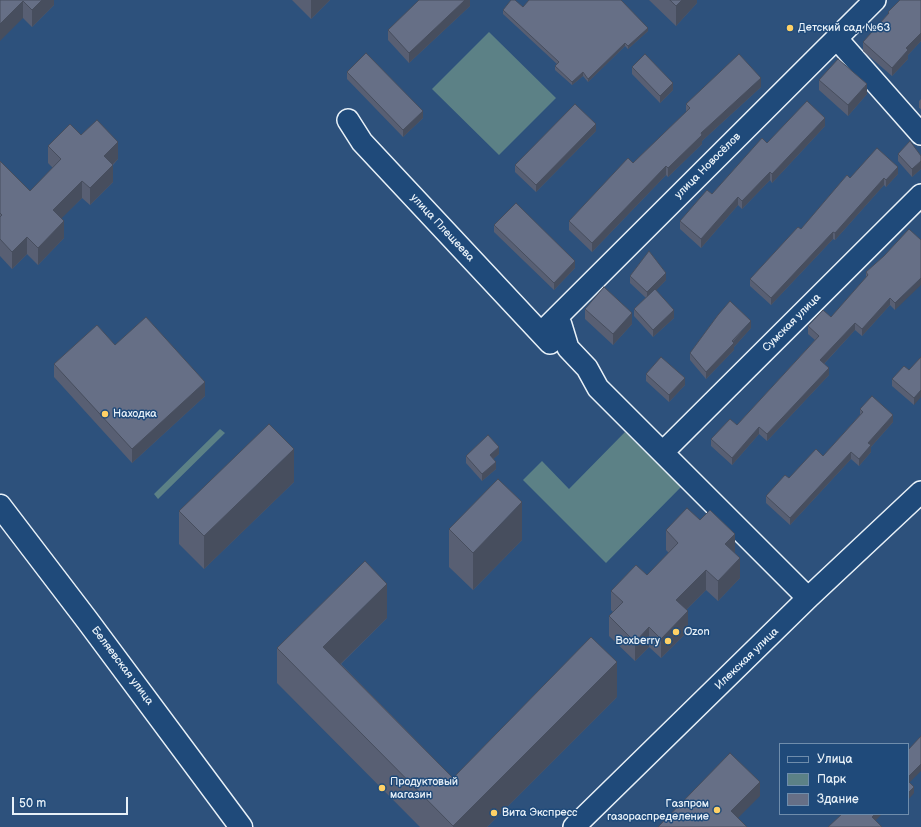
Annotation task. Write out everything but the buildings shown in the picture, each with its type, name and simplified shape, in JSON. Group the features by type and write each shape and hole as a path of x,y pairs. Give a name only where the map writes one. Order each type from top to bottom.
{"main road":[{"name":"Беляевская улица","path":"0,506 92,626 241,827"}],"street":[{"name":"улица Новосёлов","path":"548,326 875,0"},
{"path":"837,39 921,134"},
{"name":"улица Плещеева","path":"348,120 362,142 548,326 560,325 568,348 587,368 598,388 663,452"},
{"name":"Сумская улица","path":"663,452 921,195"},
{"path":"663,452 808,598"},
{"name":"Илекская улица","path":"574,827 808,598 921,492"}],"green space":[{"path":"489,32 556,98 499,155 432,89"},
{"path":"220,429 225,433 158,499 154,494"},
{"path":"625,432 681,487 606,563 523,480 542,461 569,489"}],"place":[{"name":"Детский сад №63","path":"790,28"},
{"name":"Находка","path":"105,414"},
{"name":"Ozon","path":"676,632"},
{"name":"Boxberry","path":"668,641"},
{"name":"Продуктовый магазин","path":"382,788"},
{"name":"Газпром газораспределение","path":"717,810"},
{"name":"Вита Экспресс","path":"494,813"}]}
